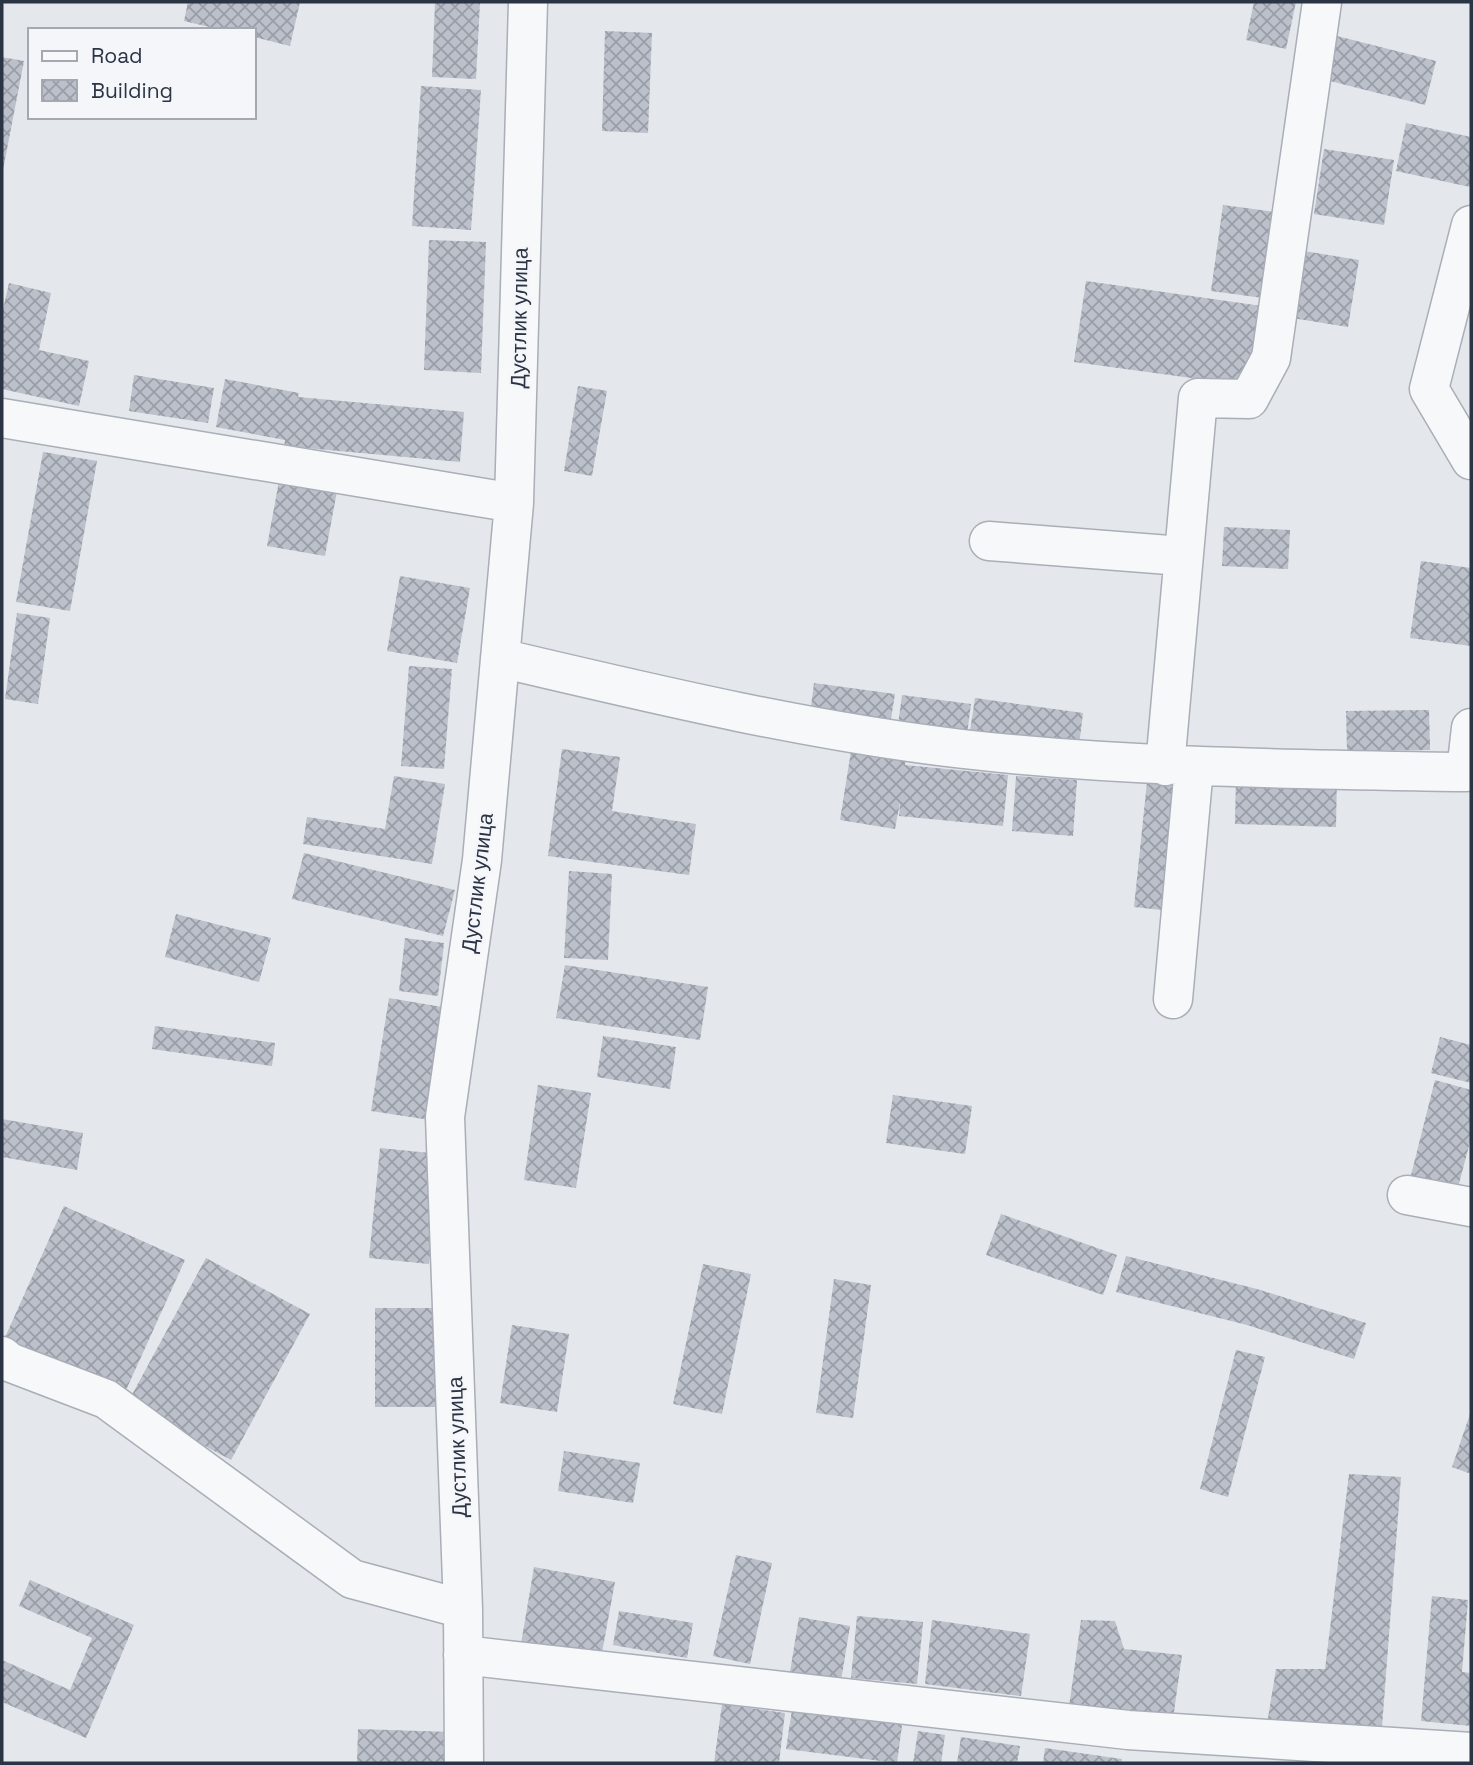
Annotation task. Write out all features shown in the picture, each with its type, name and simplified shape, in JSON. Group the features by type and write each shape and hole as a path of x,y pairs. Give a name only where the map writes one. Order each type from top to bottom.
{"street":[{"name":"Дустлик улица","path":"464,1763 463,1609 445,1117 482,860 514,503 528,2"},
{"path":"1173,999 1182,556 1198,398 1249,399 1271,358 1322,2"},
{"path":"1471,225 1429,389 1471,460"},
{"path":"2,418 514,503"},
{"path":"989,541 1182,556"},
{"path":"500,658 732,712 962,749 1179,766 1466,772 1471,727"},
{"path":"1407,1195 1471,1207"},
{"path":"2,1356 9,1362 106,1399 352,1579 463,1609"},
{"path":"463,1655 1128,1730 1471,1752"}],"building":[{"path":"188,2 300,2 290,46 256,38 256,28 214,28 184,21"},
{"path":"435,2 480,2 476,79 432,77"},
{"path":"1254,2 1296,2 1286,49 1246,40"},
{"path":"605,31 652,33 648,133 602,131"},
{"path":"1337,36 1436,61 1425,105 1326,80"},
{"path":"2,57 24,61 3,170 2,170"},
{"path":"421,86 481,90 471,230 412,226"},
{"path":"1406,123 1471,137 1470,187 1396,171"},
{"path":"1324,149 1394,160 1384,225 1314,214"},
{"path":"1223,205 1275,212 1263,298 1211,291"},
{"path":"429,240 486,242 481,373 424,370"},
{"path":"1304,251 1359,260 1348,327 1292,318"},
{"path":"1086,281 1262,306 1250,386 1074,362"},
{"path":"9,283 51,293 39,350 89,361 79,406 2,389 2,314"},
{"path":"134,375 214,388 208,423 129,411"},
{"path":"225,379 299,393 298,397 464,412 460,462 284,446 285,440 216,427"},
{"path":"578,386 607,391 592,476 564,471"},
{"path":"43,452 97,461 70,611 16,602"},
{"path":"279,481 337,491 325,556 267,546"},
{"path":"1224,527 1290,530 1288,569 1222,566"},
{"path":"1421,561 1471,568 1471,646 1410,638"},
{"path":"400,576 470,588 457,663 387,651"},
{"path":"17,613 50,618 38,704 5,699"},
{"path":"409,666 452,669 444,769 401,766"},
{"path":"814,683 895,694 890,725 810,714"},
{"path":"902,695 971,704 966,742 897,732"},
{"path":"975,698 1083,713 1079,746 970,731"},
{"path":"1429,710 1430,750 1347,751 1346,711"},
{"path":"562,749 620,757 612,811 696,824 689,875 548,856"},
{"path":"851,751 906,760 905,765 1008,775 1003,826 899,816 900,802 895,829 840,820"},
{"path":"1236,775 1337,777 1336,827 1235,824"},
{"path":"394,776 445,784 432,864 303,844 307,817 385,829"},
{"path":"1016,776 1077,780 1073,836 1012,831"},
{"path":"1147,782 1201,787 1188,913 1134,907"},
{"path":"304,853 455,890 443,936 292,899"},
{"path":"569,871 612,874 608,960 564,958"},
{"path":"176,914 271,938 259,982 165,957"},
{"path":"405,938 444,943 438,996 399,991"},
{"path":"565,965 708,987 700,1040 556,1018"},
{"path":"389,998 448,1008 430,1120 371,1111"},
{"path":"155,1026 275,1043 272,1066 152,1049"},
{"path":"603,1036 676,1047 670,1089 597,1077"},
{"path":"1440,1037 1471,1045 1471,1083 1431,1073"},
{"path":"1435,1080 1471,1090 1471,1138 1455,1199 1408,1187"},
{"path":"538,1085 591,1093 576,1188 524,1180"},
{"path":"893,1095 972,1106 965,1154 886,1143"},
{"path":"2,1119 83,1133 77,1170 2,1157"},
{"path":"380,1148 440,1154 429,1264 369,1258"},
{"path":"64,1206 185,1260 122,1399 2,1344"},
{"path":"1001,1214 1117,1255 1103,1295 986,1255"},
{"path":"1126,1256 1257,1289 1366,1323 1354,1359 1247,1325 1116,1292"},
{"path":"206,1258 310,1314 231,1460 127,1404"},
{"path":"703,1264 751,1274 722,1414 673,1404"},
{"path":"834,1279 871,1285 853,1418 816,1413"},
{"path":"375,1308 440,1308 439,1407 375,1407"},
{"path":"512,1325 569,1334 557,1412 500,1403"},
{"path":"1236,1350 1265,1357 1228,1497 1200,1489"},
{"path":"1471,1411 1471,1474 1452,1467"},
{"path":"564,1451 640,1463 633,1503 558,1491"},
{"path":"1349,1474 1401,1477 1382,1727 1267,1724 1276,1669 1325,1669"},
{"path":"736,1555 772,1563 750,1664 713,1656"},
{"path":"534,1567 615,1582 601,1658 521,1644"},
{"path":"30,1580 134,1625 86,1738 2,1702 2,1660 70,1690 92,1638 19,1606"},
{"path":"1432,1596 1468,1600 1462,1672 1471,1673 1471,1726 1421,1721"},
{"path":"619,1611 693,1623 687,1658 613,1645"},
{"path":"857,1616 923,1622 917,1684 851,1678"},
{"path":"799,1617 850,1626 841,1681 790,1672"},
{"path":"932,1620 1030,1634 1021,1696 925,1684"},
{"path":"1081,1620 1115,1621 1124,1649 1182,1655 1172,1726 1069,1707"},
{"path":"793,1703 903,1718 897,1763 786,1749"},
{"path":"722,1704 785,1713 779,1763 714,1763"},
{"path":"358,1729 452,1732 451,1763 357,1763"},
{"path":"918,1731 945,1735 941,1763 913,1763"},
{"path":"961,1737 1020,1746 1017,1763 957,1763"},
{"path":"1045,1748 1122,1759 1121,1763 1043,1763"}]}
